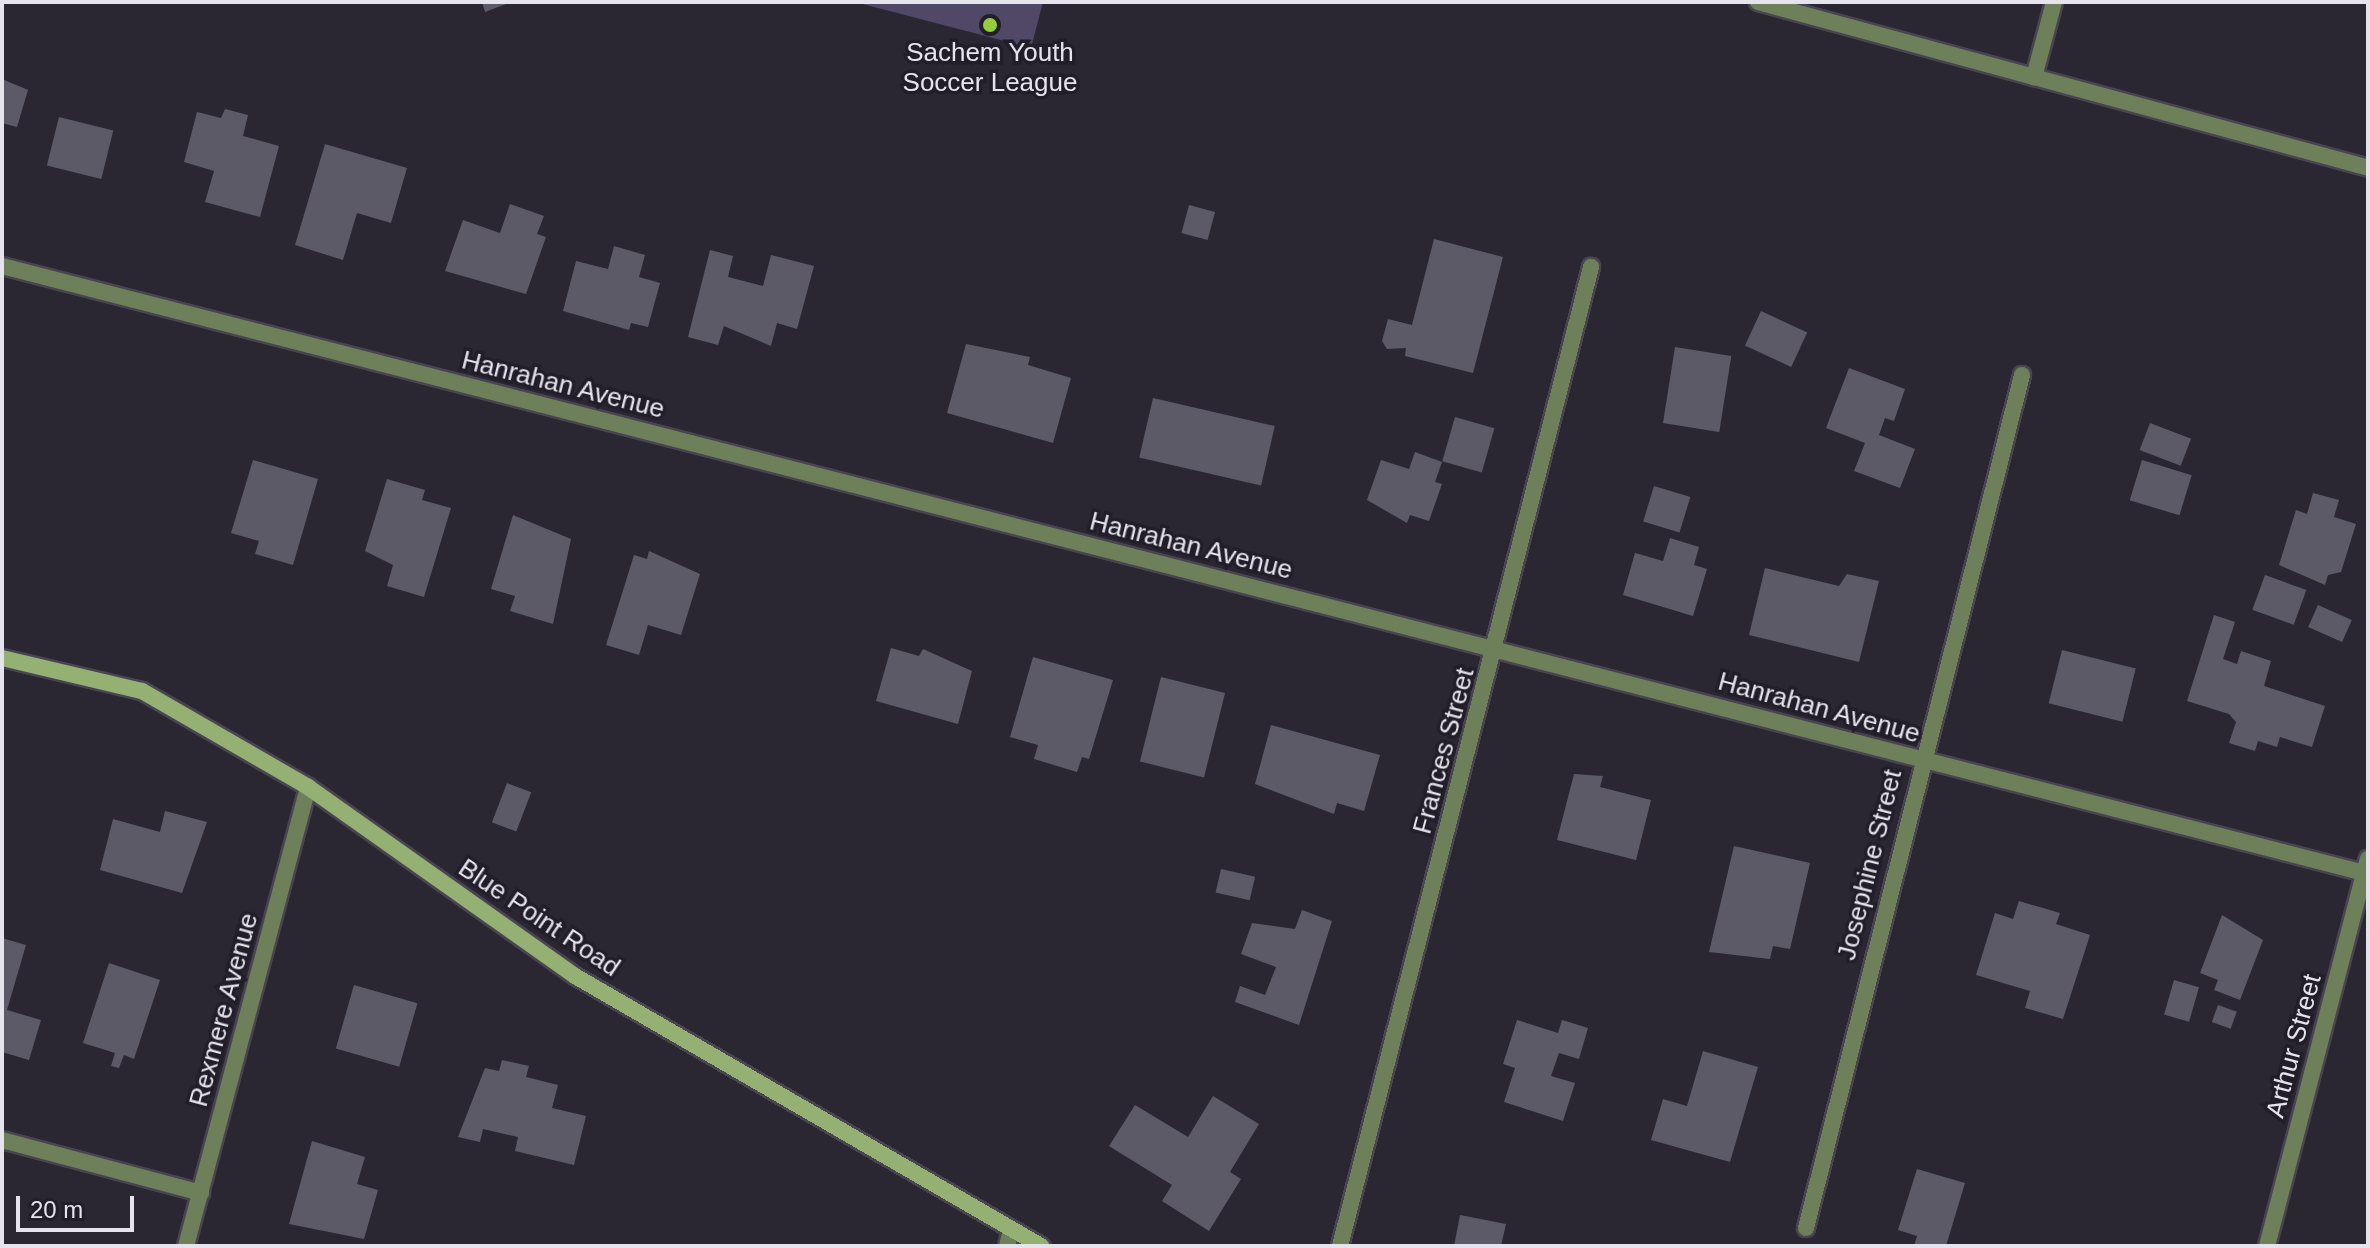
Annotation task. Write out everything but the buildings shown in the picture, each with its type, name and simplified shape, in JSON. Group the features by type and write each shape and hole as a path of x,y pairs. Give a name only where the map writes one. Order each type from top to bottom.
{"street":[{"path":"1758,2 2368,168"},
{"path":"2034,77 2054,2"},
{"name":"Hanrahan Avenue","path":"2,266 1920,759 2367,869"},
{"name":"Frances Street","path":"1340,1246 1496,649 1591,267"},
{"name":"Josephine Street","path":"1806,1228 1920,759 2022,375"},
{"name":"Blue Point Road","path":"2,658 142,691 308,787 575,976 1009,1238 1041,1246"},
{"name":"Rexmere Avenue","path":"186,1246 308,787"},
{"name":"Arthur Street","path":"2267,1246 2367,869"},
{"path":"2,1140 201,1193"}],"shaded area":[{"name":"Sachem Youth Soccer League","path":"855,2 1043,2 1031,48"}],"place":[{"name":"Sachem Youth Soccer League","path":"990,25"}]}
